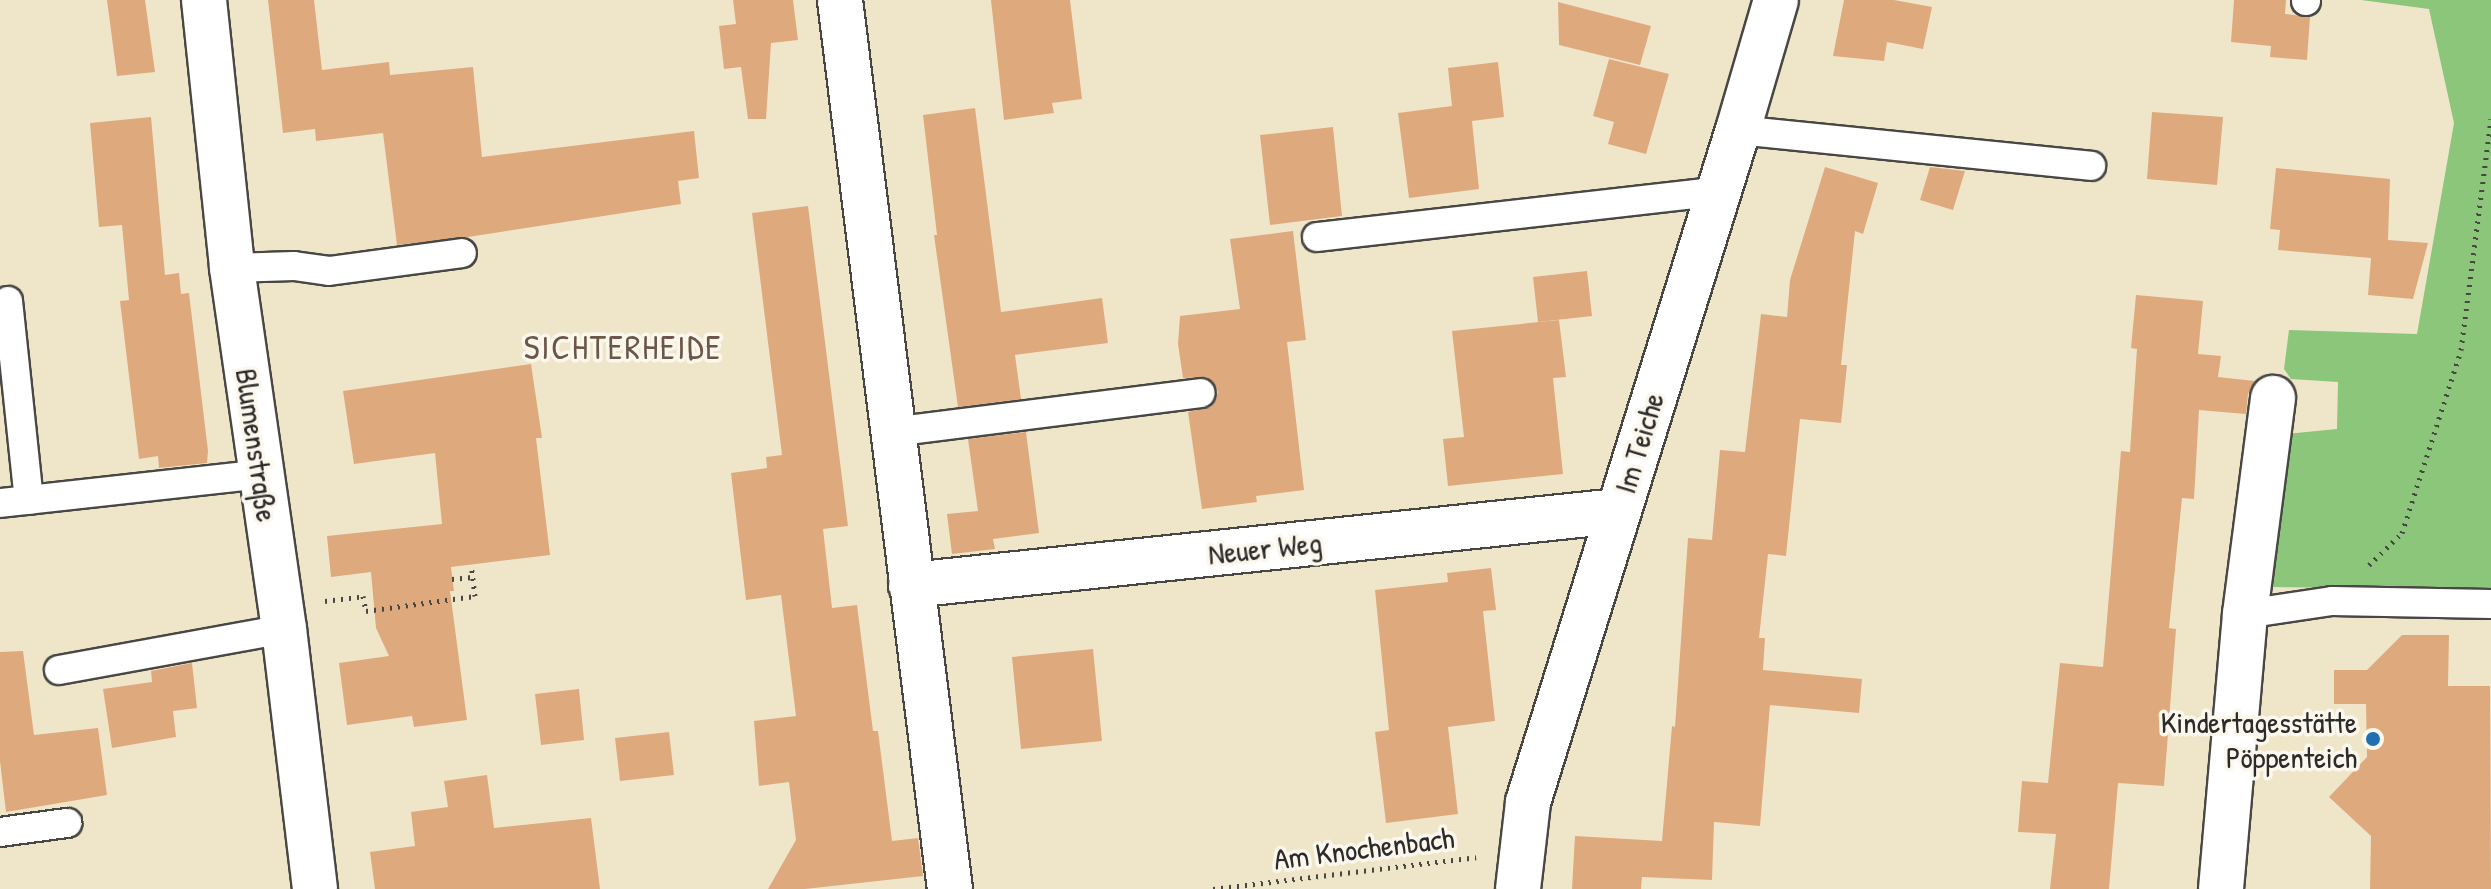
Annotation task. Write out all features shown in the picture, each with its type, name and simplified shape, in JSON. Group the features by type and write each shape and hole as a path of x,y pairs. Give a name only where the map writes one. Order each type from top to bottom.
{"street":[{"name":"Blumenstraße","path":"204,0 232,268 282,618 315,889"},
{"path":"840,0 950,889"},
{"name":"Im Teiche","path":"1520,870 1528,802 1776,0"},
{"path":"2221,889 2245,614 2273,398"},
{"name":"Neuer Weg","path":"911,585 1618,511"}],"lane":[{"path":"1738,130 2091,166"},
{"path":"1317,237 1719,191"},
{"path":"232,268 294,266 329,271 462,253"},
{"path":"8,301 29,500"},
{"path":"892,432 1201,393"},
{"path":"0,503 261,474"},
{"path":"2245,614 2332,601 2491,604"},
{"path":"59,670 282,618"},
{"path":"0,832 67,823"}],"path":[{"path":"2332,601 2402,533 2461,350 2491,119"},
{"path":"282,618 363,596 366,611 475,596 471,565"},
{"path":"452,579 472,577"},
{"name":"Am Knochenbach","path":"1213,889 1520,870"}],"green space":[{"path":"2361,0 2491,0 2491,589 2269,587 2275,435 2337,429 2338,382 2291,379 2284,369 2289,330 2417,334 2454,123 2429,9"}],"building":[{"path":"107,0 145,0 155,72 117,76"},
{"path":"268,0 314,0 322,70 389,62 390,75 473,67 482,157 694,131 699,178 678,181 681,204 397,245 383,133 316,141 315,129 283,133"},
{"path":"733,0 793,0 798,40 771,43 766,119 748,119 741,67 724,69 719,26 736,24"},
{"path":"991,0 1070,0 1082,99 1052,103 1054,113 1004,120"},
{"path":"1844,0 1894,0 1932,7 1923,49 1887,42 1884,61 1833,56"},
{"path":"2234,0 2286,0 2285,14 2310,17 2307,60 2270,57 2271,46 2231,42"},
{"path":"1558,2 1651,26 1640,65 1559,45"},
{"path":"1609,59 1669,74 1646,154 1608,144 1614,122 1593,116"},
{"path":"1498,62 1504,117 1472,121 1479,189 1409,198 1398,113 1452,106 1448,68"},
{"path":"975,108 1001,312 1102,298 1108,343 1015,355 1021,399 958,407 934,235 937,235 923,115"},
{"path":"2152,112 2223,117 2217,185 2147,179"},
{"path":"151,117 165,275 179,273 181,294 189,293 208,451 207,463 159,468 158,456 139,459 120,301 129,300 122,225 99,227 90,123"},
{"path":"1333,127 1342,216 1270,225 1260,135"},
{"path":"1825,167 1878,183 1863,234 1855,231 1841,365 1847,365 1841,423 1800,419 1786,556 1768,554 1759,638 1765,638 1763,670 1862,679 1859,713 1770,705 1760,826 1714,822 1712,880 1642,877 1641,889 1572,889 1575,836 1662,841 1672,726 1675,727 1688,538 1712,540 1720,450 1745,452 1761,314 1787,317 1790,280"},
{"path":"1930,167 1965,171 1953,210 1920,200"},
{"path":"2276,168 2390,179 2388,240 2428,243 2413,299 2368,295 2371,258 2278,250 2280,230 2270,229"},
{"path":"808,206 848,526 823,529 832,608 857,605 873,731 878,731 892,841 918,838 923,876 805,889 768,889 796,840 789,782 759,786 754,721 796,716 781,595 746,600 731,473 767,468 766,457 782,455 752,213"},
{"path":"1293,231 1306,340 1287,342 1304,490 1256,496 1257,502 1202,509 1188,412 1211,407 1218,392 1207,377 1183,378 1178,344 1180,316 1240,309 1230,239"},
{"path":"1587,271 1592,316 1538,322 1533,277"},
{"path":"2136,295 2203,301 2198,354 2221,356 2218,377 2255,381 2248,394 2246,414 2199,410 2194,499 2182,498 2169,628 2176,629 2164,786 2118,783 2109,889 2050,889 2056,834 2018,832 2022,781 2048,783 2060,663 2103,667 2121,451 2130,452 2137,349 2131,348"},
{"path":"1559,320 1566,377 1553,378 1563,474 1448,486 1443,439 1464,437 1452,331"},
{"path":"531,364 542,438 536,438 550,555 451,567 454,591 450,591 467,720 414,727 412,716 347,725 339,663 389,656 376,628 371,572 331,577 327,536 442,524 435,453 354,464 343,391"},
{"path":"1026,432 1039,533 993,539 995,549 952,554 947,514 978,511 968,439"},
{"path":"1491,568 1496,610 1483,611 1495,721 1448,727 1458,814 1386,823 1375,732 1389,730 1375,590 1448,582 1447,573"},
{"path":"2402,635 2449,635 2448,686 2490,686 2491,889 2370,889 2371,836 2329,797 2367,757 2366,704 2334,704 2334,670 2367,670"},
{"path":"1093,649 1102,741 1021,749 1012,657"},
{"path":"23,651 34,735 98,728 107,795 6,812 0,761 0,652"},
{"path":"192,663 197,708 173,711 176,737 112,748 103,689 152,682 151,671"},
{"path":"579,689 584,740 541,745 535,694"},
{"path":"669,732 674,775 620,781 615,738"},
{"path":"487,775 494,828 591,818 600,889 375,889 370,852 415,846 411,812 448,807 444,781"}],"place":[{"name":"Kindertagesstätte Pöppenteich","path":"2373,739"}],"district":[{"name":"SICHTERHEIDE","path":"623,348"}]}
